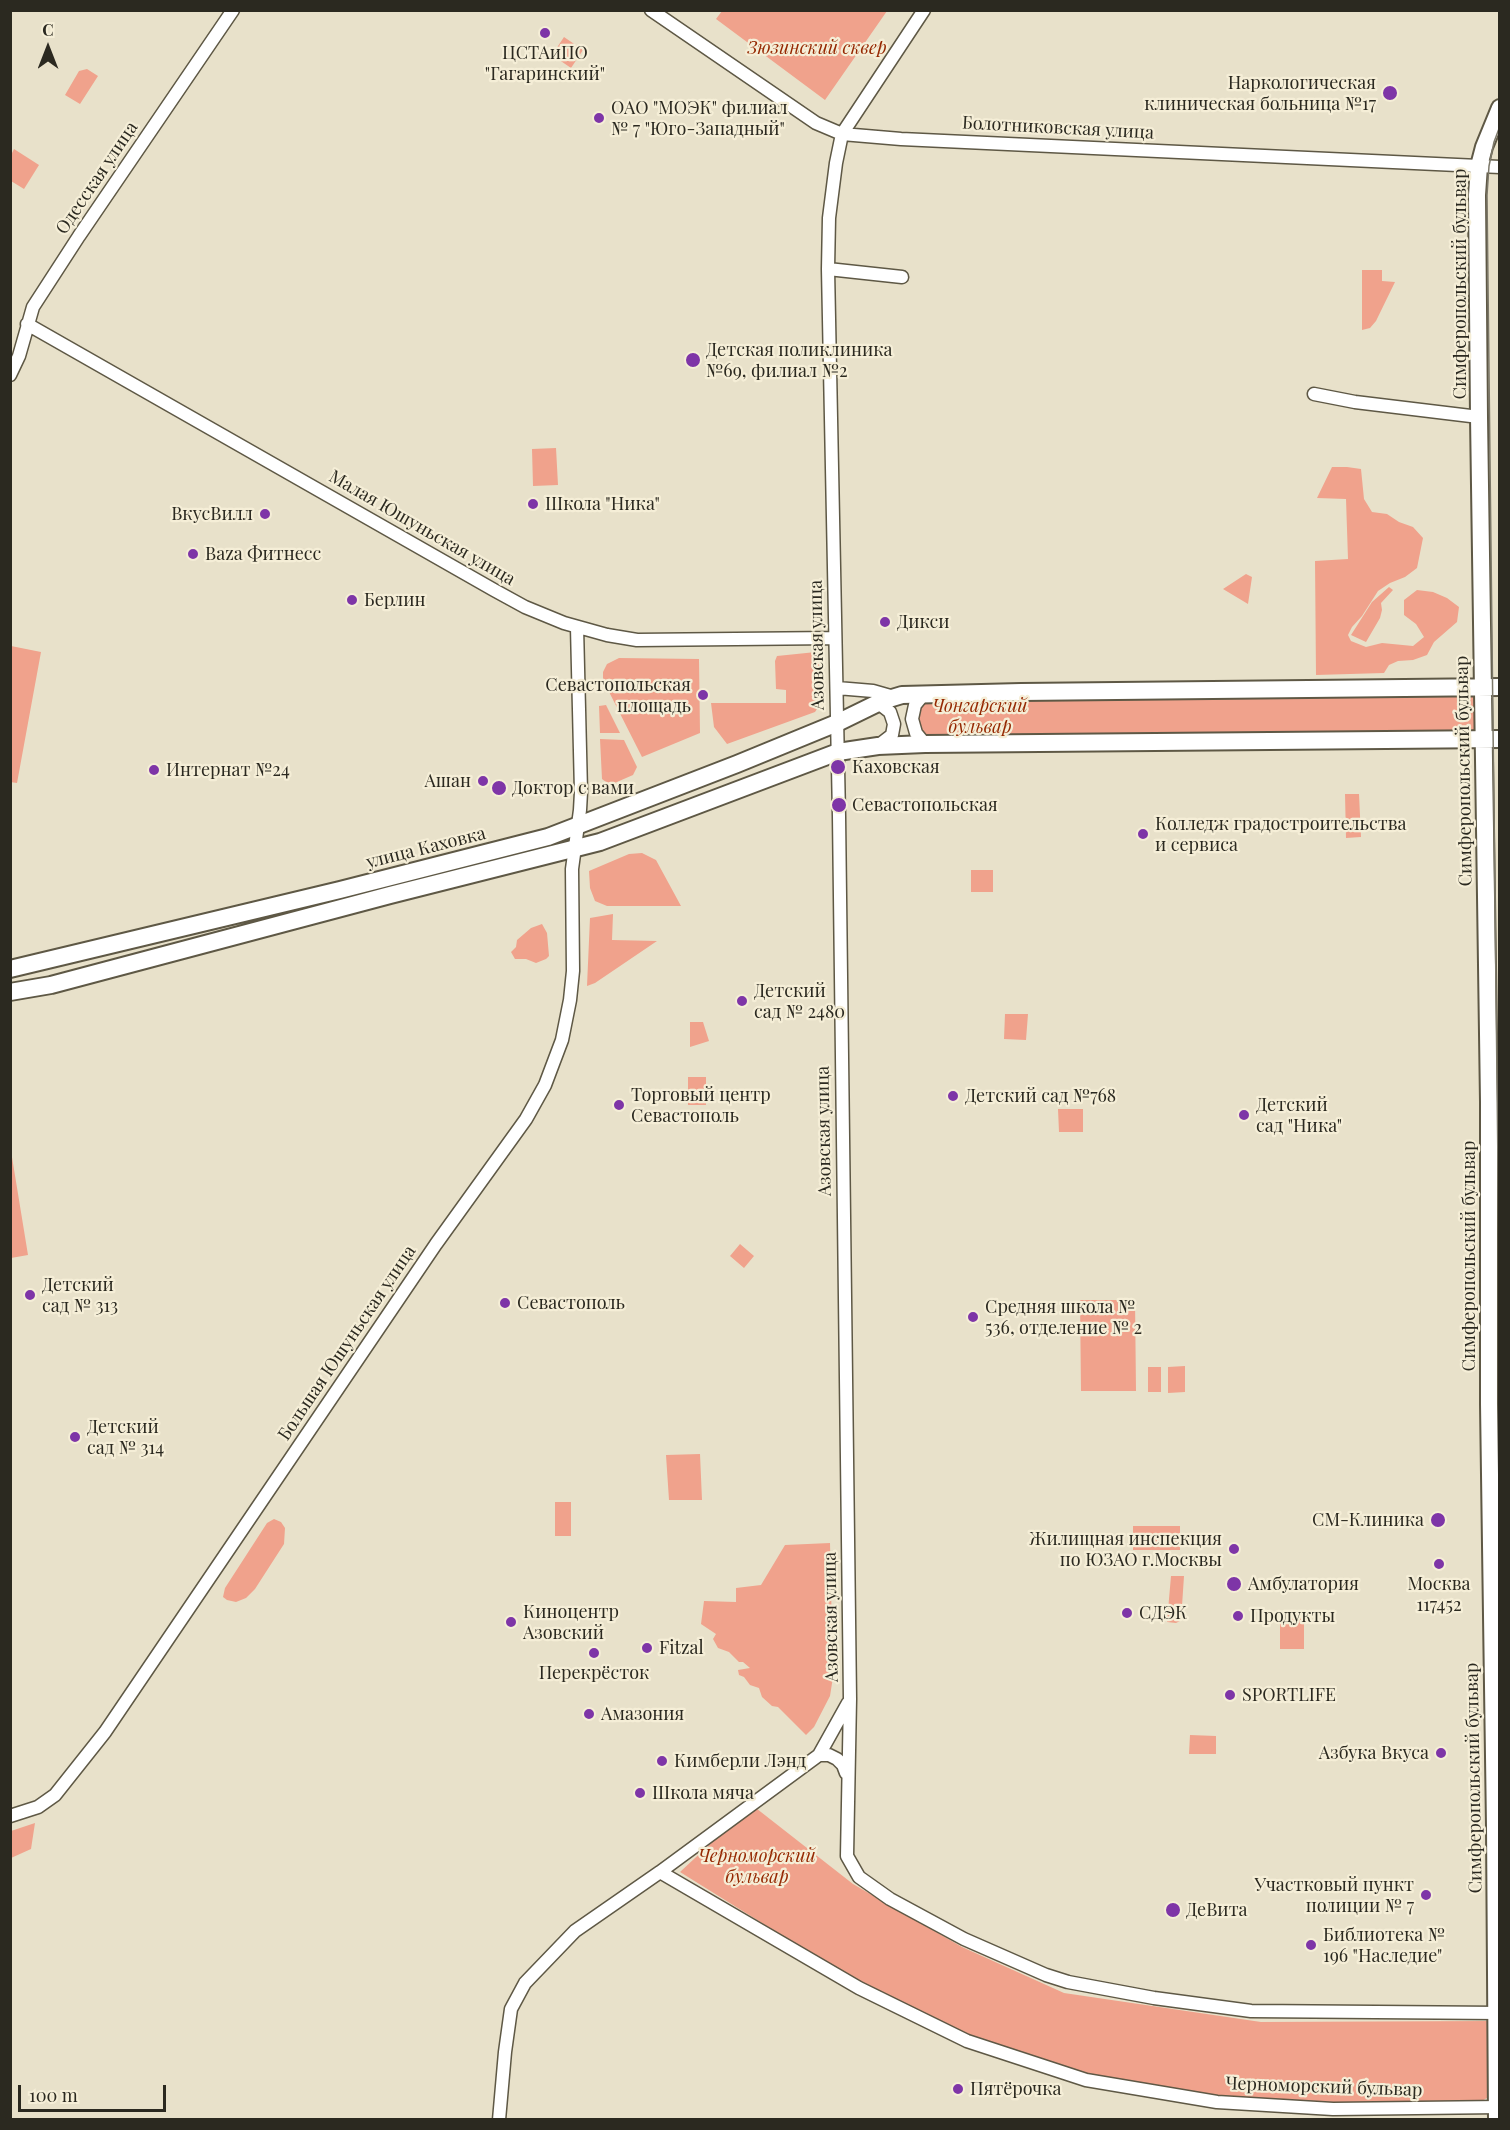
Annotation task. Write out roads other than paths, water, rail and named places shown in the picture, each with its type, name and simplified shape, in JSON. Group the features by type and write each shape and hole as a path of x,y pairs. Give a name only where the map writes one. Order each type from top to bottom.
{"main road":[{"name":"Симферопольский бульвар","path":"1498,2111 1494,1437 1489,1102 1491,739 1482,687 1479,166 1500,108"},
{"path":"837,723 894,697 924,694 1500,687"},
{"name":"улица Каховка","path":"10,969 340,890 548,837 837,723"},
{"path":"838,752 878,746 925,744 1491,739"},
{"name":"улица Каховка","path":"10,992 51,985 390,894 575,849 633,830 808,761 838,752"}],"street":[{"name":"Одесская улица","path":"10,375 19,356 33,307 232,10"},
{"name":"Болотниковская улица","path":"651,10 816,123 842,134 901,139 1500,167"},
{"name":"Азовская улица","path":"499,2120 511,2009 522,1986 575,1931 660,1872 819,1755 850,1699 829,218 842,134 924,10"},
{"path":"828,269 902,277"},
{"name":"Малая Юшуньская улица","path":"27,324 525,607 577,627 623,639 645,641 834,638"},
{"path":"1314,394 1355,402 1479,417"},
{"path":"577,627 581,792 578,827"},
{"path":"837,688 873,691 894,697"},
{"path":"924,694 915,705 912,719 916,733 925,744"},
{"path":"875,704 890,712 894,724 892,735 878,746"},
{"name":"Большая Юшуньская улица","path":"10,1816 38,1807 55,1795 105,1732 326,1409 368,1343 535,1105 562,1040 570,1000 573,971 572,869 578,827"},
{"path":"850,1699 847,1777 848,1856 859,1877 885,1895 964,1939 1046,1975 1068,1982 1154,1998 1251,2011 1498,2013"},
{"path":"819,1755 829,1755 837,1759 843,1765 847,1777"},
{"name":"Черноморский бульвар","path":"660,1872 859,1988 968,2042 1086,2080 1217,2102 1334,2109 1498,2111"}],"tram line":[{"path":"1500,126 1489,166 1487,195 1500,1346"}],"place":[{"name":"ЦСТАиПО \"Гагаринский\"","path":"545,33"},
{"name":"Наркологическая клиническая больница №17","path":"1390,93"},
{"name":"ОАО \"МОЭК\" филиал № 7 \"Юго-Западный\"","path":"599,118"},
{"name":"Детская поликлиника №69, филиал №2","path":"693,360"},
{"name":"Школа \"Ника\"","path":"533,504"},
{"name":"ВкусВилл","path":"265,514"},
{"name":"Baza Фитнесс","path":"193,554"},
{"name":"Берлин","path":"352,600"},
{"name":"Дикси","path":"885,622"},
{"name":"Севастопольская площадь","path":"703,695"},
{"name":"Каховская","path":"838,767"},
{"name":"Интернат №24","path":"154,770"},
{"name":"Ашан","path":"483,781"},
{"name":"Доктор с вами","path":"499,788"},
{"name":"Севастопольская","path":"839,805"},
{"name":"Колледж градостроительства и сервиса","path":"1143,834"},
{"name":"Детский сад № 2480","path":"742,1001"},
{"name":"Детский сад №768","path":"953,1096"},
{"name":"Торговый центр Севастополь","path":"619,1105"},
{"name":"Детский сад \"Ника\"","path":"1244,1115"},
{"name":"Детский сад № 313","path":"30,1295"},
{"name":"Севастополь","path":"505,1303"},
{"name":"Средняя школа № 536, отделение № 2","path":"973,1317"},
{"name":"Детский сад № 314","path":"75,1437"},
{"name":"СМ-Клиника","path":"1438,1520"},
{"name":"Жилищная инспекция по ЮЗАО г.Москвы","path":"1234,1549"},
{"name":"Москва 117452","path":"1439,1564"},
{"name":"Амбулатория","path":"1234,1584"},
{"name":"СДЭК","path":"1127,1613"},
{"name":"Продукты","path":"1238,1616"},
{"name":"Киноцентр Азовский","path":"511,1622"},
{"name":"Fitzal","path":"647,1648"},
{"name":"Перекрёсток","path":"594,1653"},
{"name":"SPORTLIFE","path":"1230,1695"},
{"name":"Амазония","path":"589,1714"},
{"name":"Азбука Вкуса","path":"1441,1753"},
{"name":"Кимберли Лэнд","path":"662,1761"},
{"name":"Школа мяча","path":"640,1793"},
{"name":"Участковый пункт полиции № 7","path":"1426,1895"},
{"name":"ДеВита","path":"1173,1910"},
{"name":"Библиотека № 196 \"Наследие\"","path":"1311,1945"},
{"name":"Пятёрочка","path":"958,2089"}],"park label":[{"name":"Зюзинский сквер","path":"817,48"},
{"name":"Чонгарский бульвар","path":"980,716"}]}
